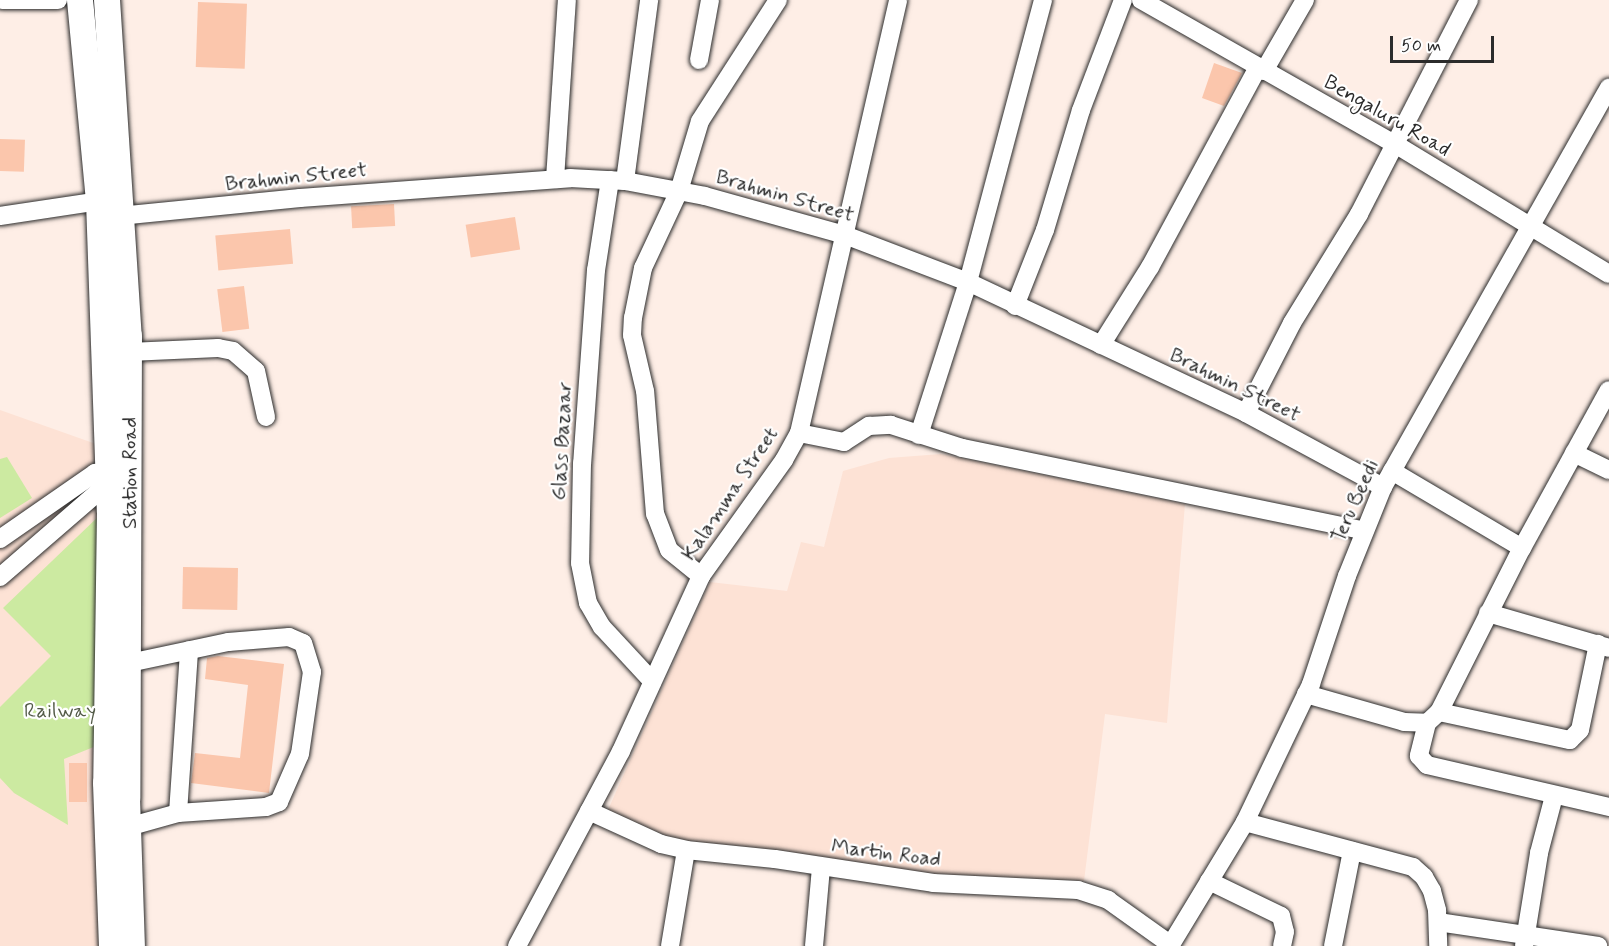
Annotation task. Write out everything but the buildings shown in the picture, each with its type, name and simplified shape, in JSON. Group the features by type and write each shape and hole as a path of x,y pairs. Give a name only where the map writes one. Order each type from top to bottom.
{"highway":[{"path":"80,0 107,212 120,471"},
{"name":"Station Road","path":"107,0 107,212 129,352 111,609 118,830 132,946"},
{"name":"Station Road","path":"112,946 129,663 120,471"}],"street":[{"path":"2,0 58,0"},
{"path":"555,179 567,0"},
{"name":"Glass Bazaar","path":"649,0 618,180 596,270 582,463 580,563 588,603 602,627 652,681"},
{"path":"699,60 710,0"},
{"path":"701,576 669,550 661,534 656,514 645,391 632,335 643,268 679,191 700,122 778,0"},
{"name":"Kalamma Street","path":"517,946 589,811 701,576 784,460 799,433 898,0"},
{"path":"919,435 968,282 1044,0"},
{"path":"1015,306 1045,230 1081,110 1123,0"},
{"name":"Bengaluru Road","path":"1141,0 1395,144 1609,274"},
{"path":"1101,345 1150,267 1261,69 1305,0"},
{"path":"1245,413 1395,144 1469,0"},
{"name":"Teru Beedi","path":"1171,946 1245,822 1306,693 1365,531 1387,479 1609,88"},
{"name":"Brahmin Street","path":"0,216 107,212 555,179 618,180 679,191 845,235 968,282 1387,479 1522,548"},
{"path":"129,352 218,348 233,351 256,370 266,417"},
{"path":"1609,390 1604,409 1574,453 1433,717 1419,756 1427,765 1609,807"},
{"path":"799,433 844,442 880,423 919,435 1236,507 1365,531"},
{"path":"1574,453 1609,470"},
{"path":"0,539 95,473 120,471"},
{"path":"0,577 120,471"},
{"path":"1306,693 1404,722 1433,717 1570,740 1580,730 1604,646 1488,613"},
{"path":"118,830 178,813 266,807 279,802 300,754 312,672 303,643 289,637 189,650 129,663"},
{"path":"178,813 189,650"},
{"path":"1525,941 1539,853 1554,796"},
{"name":"Martin Road","path":"589,811 661,844 686,850 775,859 821,868 933,883 1078,890 1108,900 1171,946"},
{"path":"1245,822 1419,872 1432,891 1438,922 1438,946"},
{"path":"670,946 686,850"},
{"path":"1333,946 1352,851"},
{"path":"814,946 821,868"},
{"path":"1209,881 1281,916 1285,932 1282,946"},
{"path":"1438,922 1525,941 1598,946"}],"shaded area":[{"path":"0,410 96,444 93,468 101,514 107,946 0,946"},
{"path":"941,454 1185,504 1167,723 1105,714 1084,881 936,875 677,840 607,812 710,582 787,591 801,542 824,547 843,471 889,458"}],"green space":[{"path":"7,457 32,498 0,518 0,459"},
{"name":"Railway","path":"101,514 106,742 64,759 68,825 14,793 0,778 0,707 51,656 3,608"}]}
